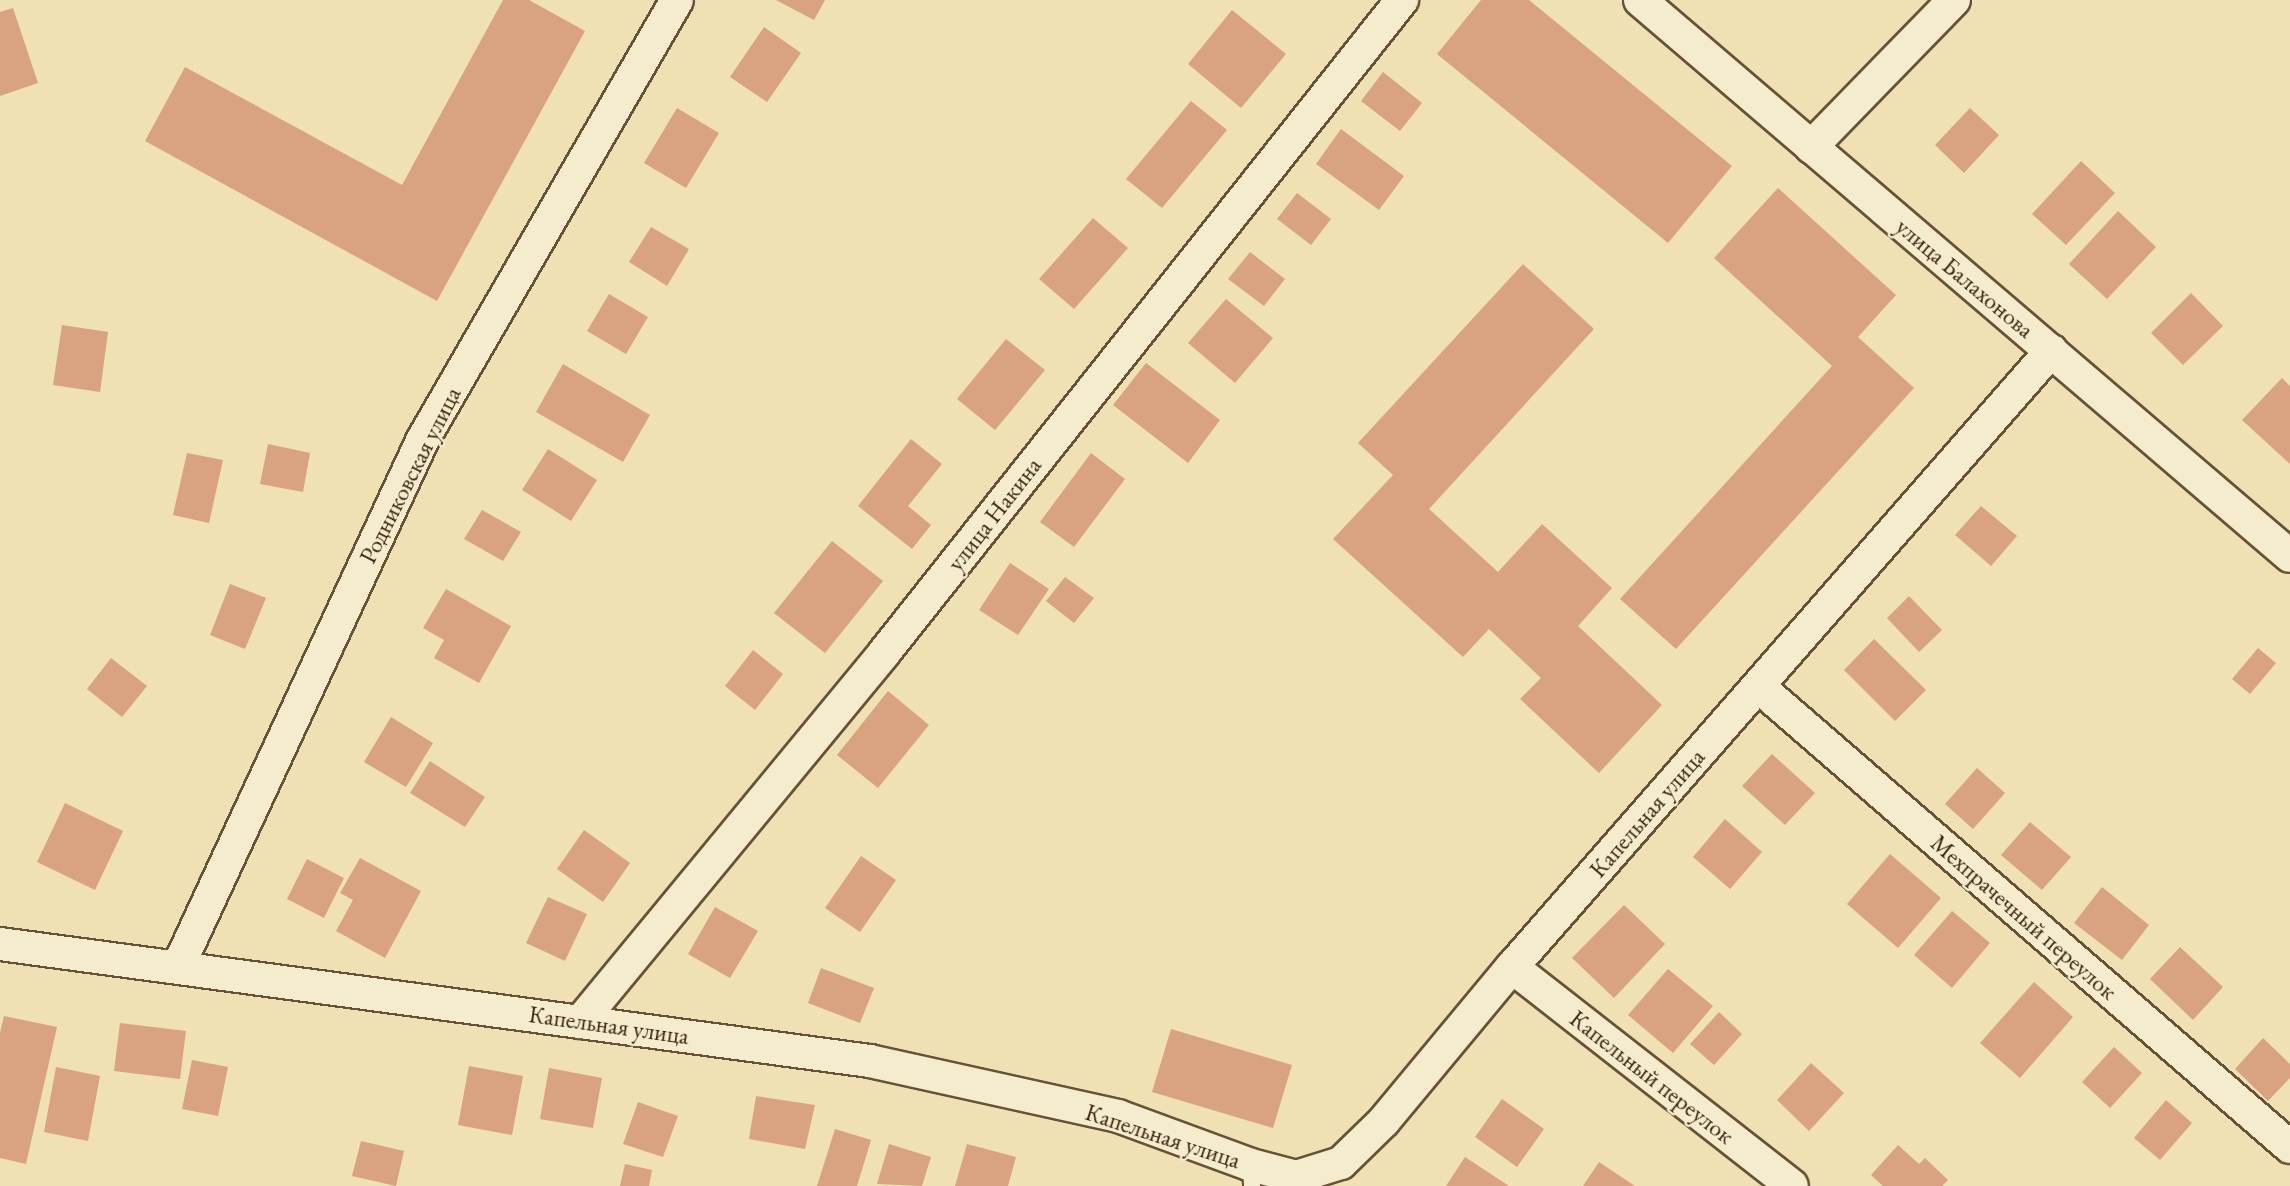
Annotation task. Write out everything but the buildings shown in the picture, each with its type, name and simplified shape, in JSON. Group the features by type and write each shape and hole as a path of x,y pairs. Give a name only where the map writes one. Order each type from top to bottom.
{"street":[{"name":"Родниковская улица","path":"178,967 422,442 677,0"},
{"name":"улица Накина","path":"580,1022 884,653 1402,0"},
{"name":"улица Балахонова","path":"1640,0 2290,555"},
{"path":"1811,147 1954,0"},
{"name":"Капельная улица","path":"0,944 870,1061 1118,1116 1252,1175 1296,1177 1341,1163 1384,1121 1513,968 2051,351"},
{"name":"Мехпрачечный переулок","path":"1758,686 2290,1147"},
{"name":"Капельный переулок","path":"1513,968 1792,1186"}]}
